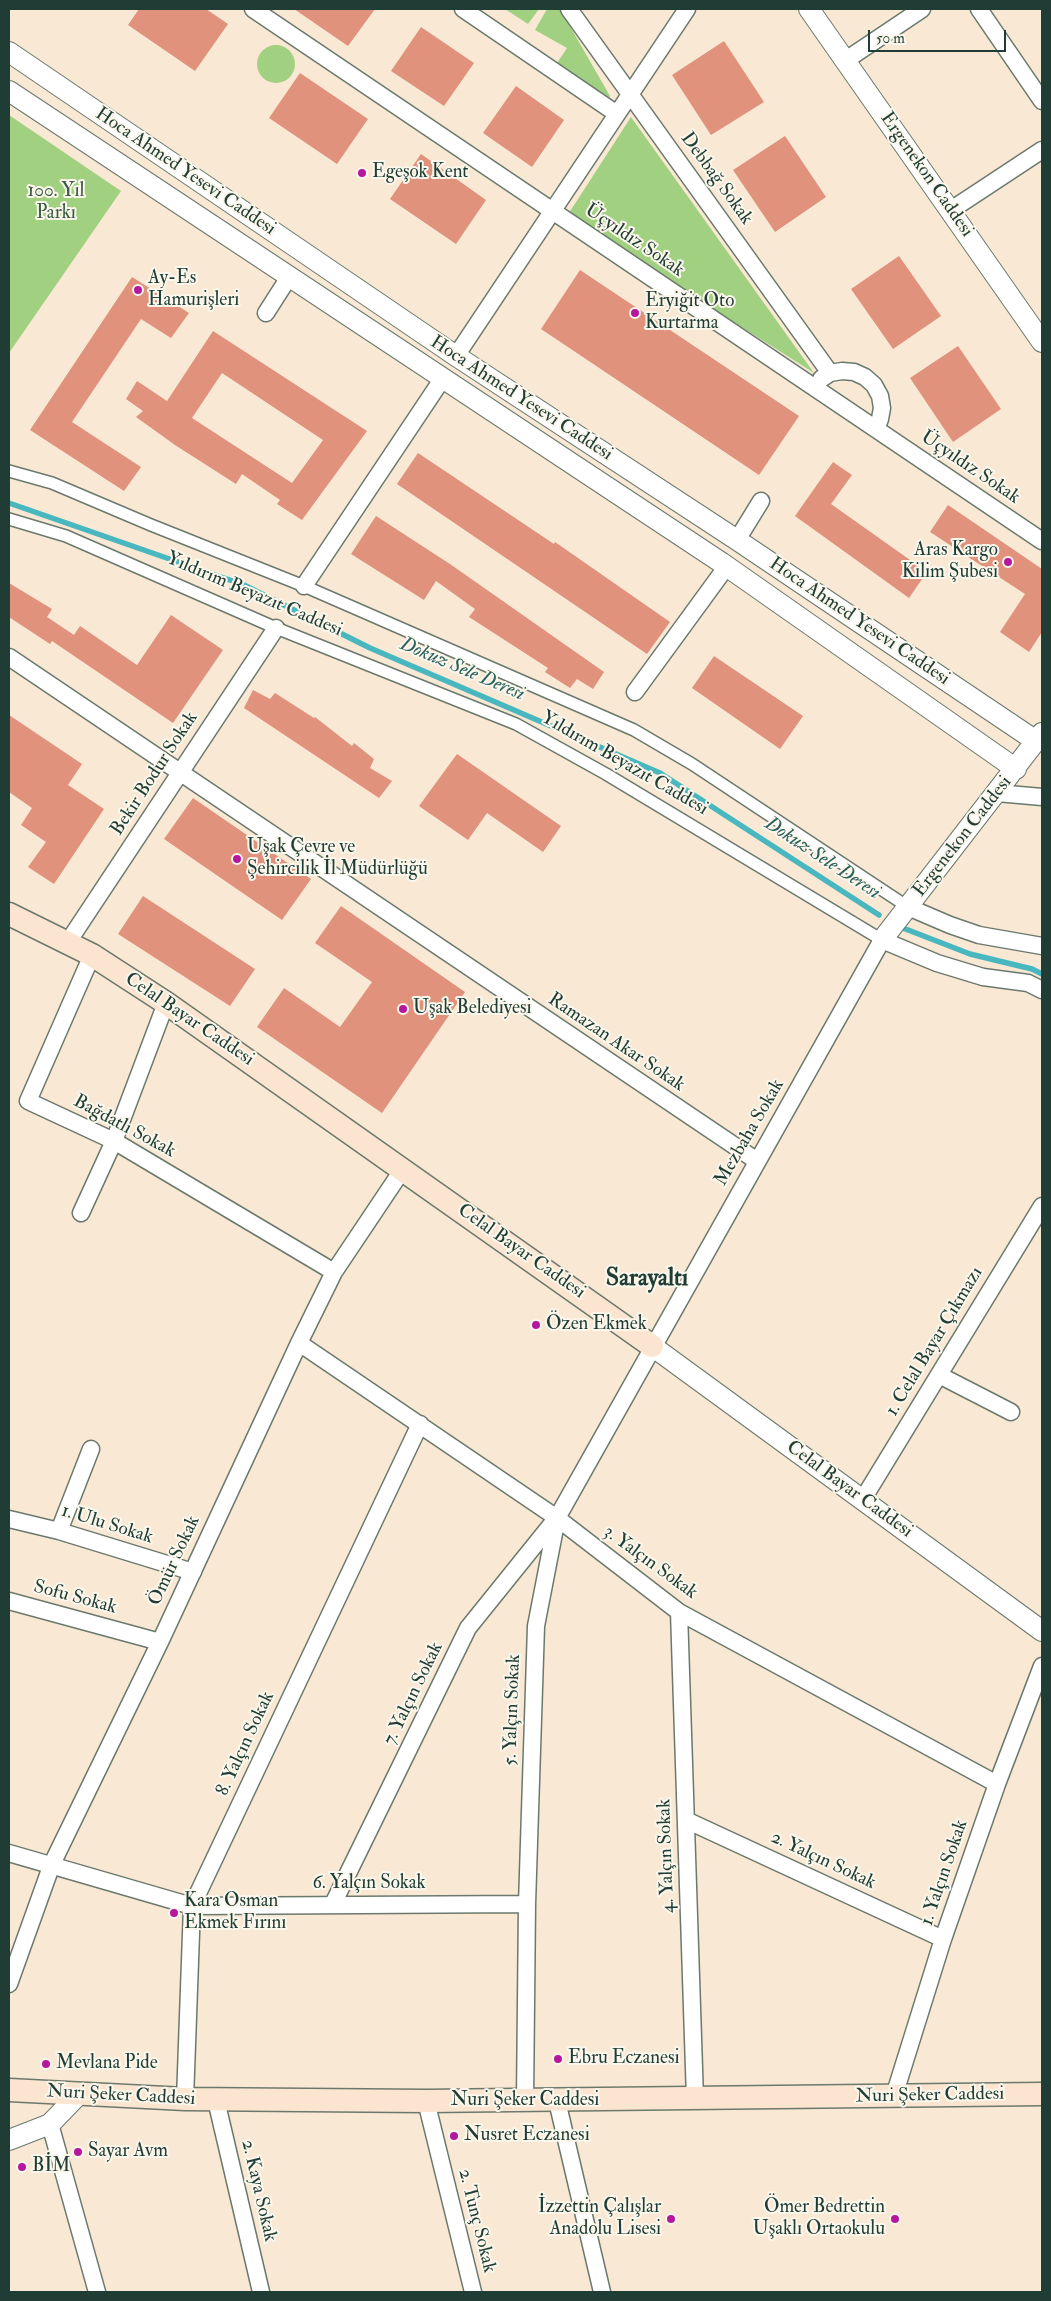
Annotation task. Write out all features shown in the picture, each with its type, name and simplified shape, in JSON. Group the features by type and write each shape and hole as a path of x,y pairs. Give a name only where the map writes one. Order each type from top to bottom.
{"main road":[{"name":"Celal Bayar Caddesi","path":"9,914 68,942 166,1003 652,1346"},
{"name":"Nuri Şeker Caddesi","path":"9,2090 216,2100 426,2101 1042,2094"}],"street":[{"name":"Üçyıldız Sokak","path":"253,9 1042,541"},
{"path":"463,9 617,114"},
{"name":"Debbağ Sokak","path":"569,9 830,373"},
{"path":"456,356 687,9"},
{"name":"Ergenekon Caddesi","path":"809,9 1042,342"},
{"path":"846,60 922,9"},
{"path":"979,9 1042,101"},
{"name":"Hoca Ahmed Yesevi Caddesi","path":"9,52 456,356 1039,738"},
{"name":"Hoca Ahmed Yesevi Caddesi","path":"9,91 727,566 1016,769"},
{"path":"951,210 1042,150"},
{"path":"266,313 289,277"},
{"path":"813,386 830,373 854,372 865,377 874,385 880,396 882,408 876,429"},
{"path":"304,586 442,378"},
{"name":"Yıldırım Beyazıt Caddesi","path":"9,471 52,483 304,586 634,730 692,764 908,907"},
{"path":"737,540 761,501"},
{"name":"Yıldırım Beyazıt Caddesi","path":"9,519 66,536 276,628 516,724 606,774 882,940 937,963 983,977 1028,983 1042,990"},
{"path":"635,692 727,566"},
{"name":"Bekir Bodur Sokak","path":"68,942 276,628"},
{"name":"Ramazan Akar Sokak","path":"9,658 757,1161"},
{"name":"Ergenekon Caddesi","path":"882,940 1039,738"},
{"path":"998,793 1042,797"},
{"path":"908,907 979,935 1042,946"},
{"name":"Mezbaha Sokak","path":"652,1346 882,940"},
{"name":"Bağdatlı Sokak","path":"92,956 28,1100 114,1141 334,1272"},
{"path":"81,1213 114,1141 166,1003"},
{"name":"Ömür Sokak","path":"9,1984 52,1864 160,1642 299,1343 334,1272 403,1169"},
{"name":"1. Celal Bayar Çıkmazı","path":"863,1500 1042,1206"},
{"name":"3. Yalçın Sokak","path":"299,1343 556,1518 679,1612 997,1784"},
{"name":"Celal Bayar Caddesi","path":"652,1346 1042,1632"},
{"name":"5. Yalçın Sokak","path":"525,2101 527,1904 536,1626 556,1518 652,1346"},
{"path":"939,1375 1011,1412"},
{"name":"8. Yalçın Sokak","path":"185,2099 192,1906 420,1424"},
{"path":"59,1531 90,1449"},
{"name":"7. Yalçın Sokak","path":"333,1904 468,1628 556,1518"},
{"name":"1. Ulu Sokak","path":"9,1519 59,1531 192,1572"},
{"name":"Sofu Sokak","path":"9,1601 160,1642"},
{"name":"4. Yalçın Sokak","path":"679,1612 695,2099"},
{"name":"1. Yalçın Sokak","path":"894,2096 944,1938 997,1784 1042,1666"},
{"name":"2. Yalçın Sokak","path":"686,1820 944,1938"},
{"name":"6. Yalçın Sokak","path":"9,1853 192,1906 527,1904"},
{"path":"9,2140 50,2124 79,2094"},
{"name":"2. Kaya Sokak","path":"216,2100 261,2292"},
{"name":"2. Tunç Sokak","path":"426,2101 473,2292"},
{"path":"557,2101 602,2292"},
{"path":"50,2124 97,2292"}],"green space":[{"path":"505,9 539,9 528,24"},
{"path":"547,9 560,9 610,96 609,98 557,63 567,48 535,30"},
{"path":"276,45 289,51 295,64 289,77 276,83 263,77 257,64 263,51"},
{"name":"100. Yıl Parkı","path":"9,115 121,191 9,353"},
{"path":"631,117 814,373 567,216"}],"building":[{"path":"139,9 206,9 228,24 195,71 128,25"},
{"path":"294,9 375,9 348,46"},
{"path":"421,27 474,63 444,106 391,71"},
{"path":"724,41 764,102 711,135 672,75"},
{"path":"300,73 368,119 337,164 269,118"},
{"path":"516,86 564,120 532,167 483,133"},
{"path":"785,136 826,197 775,232 733,170"},
{"path":"421,154 486,200 456,244 390,199"},
{"path":"899,256 941,316 893,349 851,289"},
{"path":"580,270 799,416 759,475 541,329"},
{"path":"132,277 189,313 171,338 141,319 72,422 141,467 124,491 30,430"},
{"path":"213,331 367,431 302,520 277,504 280,500 242,474 236,484 175,445 136,417 143,411 126,399 137,381 167,401","holes":["222,373 323,440 292,483 192,418"]},
{"path":"958,346 1001,409 953,442 910,378"},
{"path":"418,453 554,544 555,542 670,622 647,654 397,484"},
{"path":"833,462 852,475 831,504 927,572 909,598 795,516"},
{"path":"948,505 1042,569 1042,632 1029,652 1000,632 1025,594 930,532"},
{"path":"376,516 450,564 604,672 593,689 577,679 570,688 545,672 548,668 469,617 475,609 436,581 424,600 351,554"},
{"path":"9,583 52,609 47,617 74,635 80,626 137,665 171,615 223,650 173,723 52,641 50,644 9,617"},
{"path":"714,656 803,716 780,749 692,688"},
{"path":"253,690 270,699 275,693 315,717 352,746 354,743 374,759 370,768 392,781 379,798 244,708"},
{"path":"9,715 82,764 68,785 104,809 54,884 28,867 46,842 21,825 32,808 9,792"},
{"path":"457,754 561,826 543,852 487,813 468,840 419,806"},
{"name":"Uşak Çevre ve Şehircilik İl Müdürlüğü","path":"193,798 311,879 282,920 164,839"},
{"path":"143,896 255,969 230,1006 118,934"},
{"name":"Uşak Belediyesi","path":"341,906 465,992 382,1113 257,1027 284,988 340,1027 372,982 315,943"}],"waterway":[{"name":"Dokuz Sele Deresi","path":"9,503 244,585 370,648 660,773 879,915"},
{"name":"Dokuz Sele Deresi","path":"903,928 970,954 1032,969 1042,974"}],"place":[{"name":"Egeşok Kent","path":"362,173"},
{"name":"Ay-Es Hamurişleri","path":"138,290"},
{"name":"Eryiğit Oto Kurtarma","path":"635,313"},
{"name":"Aras Kargo Kilim Şubesi","path":"1008,562"},
{"name":"Uşak Çevre ve Şehircilik İl Müdürlüğü","path":"237,859"},
{"name":"Uşak Belediyesi","path":"403,1009"},
{"name":"Özen Ekmek","path":"536,1325"},
{"name":"Kara Osman Ekmek Fırını","path":"174,1913"},
{"name":"Ebru Eczanesi","path":"558,2059"},
{"name":"Mevlana Pide","path":"46,2064"},
{"name":"Nusret Eczanesi","path":"454,2136"},
{"name":"Sayar Avm","path":"78,2152"},
{"name":"BİM","path":"22,2167"},
{"name":"İzzettin Çalışlar Anadolu Lisesi","path":"671,2219"},
{"name":"Ömer Bedrettin Uşaklı Ortaokulu","path":"895,2219"}],"district":[{"name":"Sarayaltı","path":"647,1280"}]}
